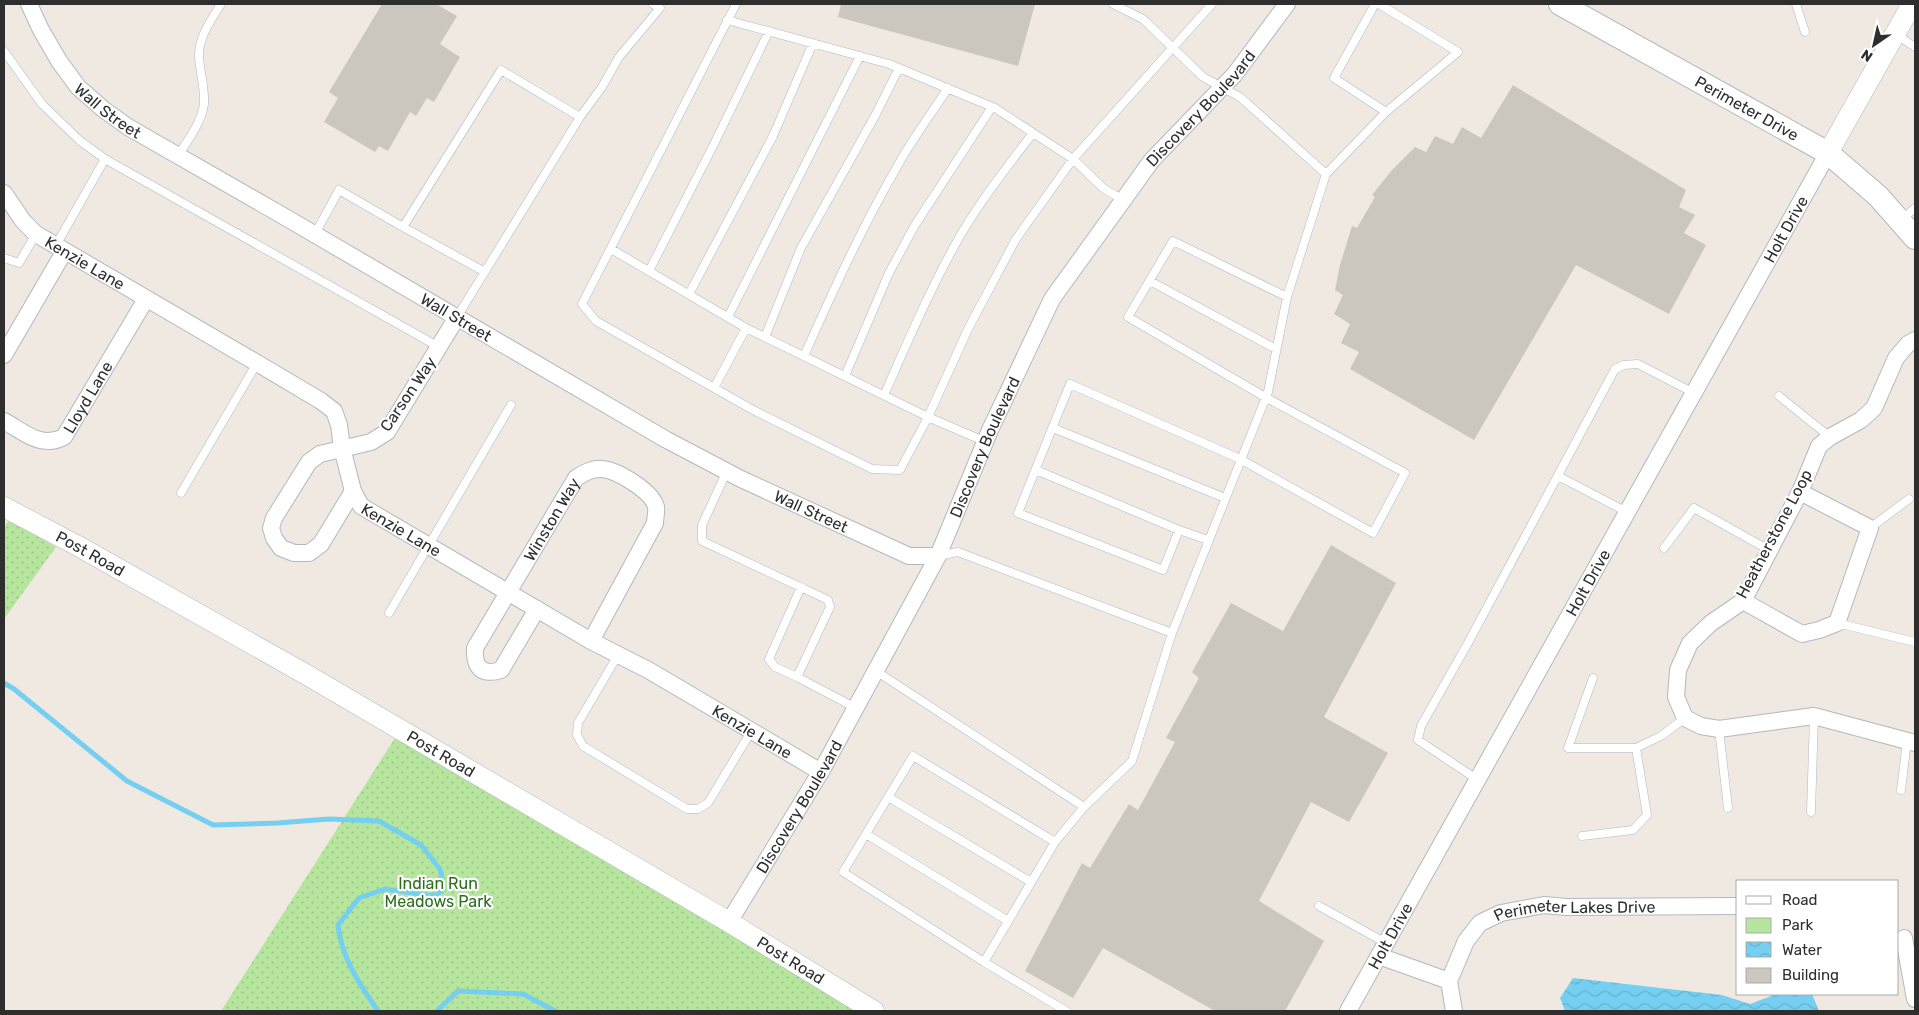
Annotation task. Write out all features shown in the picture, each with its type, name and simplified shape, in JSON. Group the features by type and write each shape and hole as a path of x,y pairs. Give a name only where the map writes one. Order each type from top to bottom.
{"main road":[{"name":"Perimeter Drive","path":"1560,4 1828,153 1878,196 1908,215 1915,238"}],"street":[{"name":"Wall Street","path":"29,4 59,61 78,87 103,109 128,127 665,439 727,471 909,556 938,556"},
{"name":"Discovery Boulevard","path":"729,922 821,772 938,556 986,442 1052,299 1152,160 1235,74 1287,4"},
{"path":"1828,153 1912,4"},
{"name":"Holt Drive","path":"1348,1011 1828,153"},
{"name":"Kenzie Lane","path":"4,193 23,221 36,234 321,401 334,411 339,425 342,448 353,491 361,506 591,641 650,670 821,772"},
{"path":"4,355 60,249"},
{"name":"Lloyd Lane","path":"4,421 37,440 47,443 64,437 146,299"},
{"name":"Carson Way","path":"353,491 321,544 309,553 294,553 281,548 274,538 271,528 274,518 309,462 320,454 371,442 387,432 457,318"},
{"name":"Heatherstone Loop","path":"1685,718 1676,697 1678,670 1690,643 1711,624 1743,601 1800,492 1819,446 1830,437 1861,420 1874,408 1896,358 1908,344 1915,340"},
{"name":"Winston Way","path":"537,609 501,670 490,673 481,670 475,660 475,648 576,478 588,470 602,469 615,473 642,488 656,506 655,523 591,641"},
{"path":"1743,601 1802,634 1819,630 1837,622 1870,528 1800,492"},
{"name":"Post Road","path":"4,507 87,551 307,675 729,922 874,1011"},
{"path":"1685,718 1701,726 1720,729 1814,716 1911,742"},
{"name":"Perimeter Lakes Drive","path":"1449,981 1466,941 1480,923 1501,913 1544,905 1566,907 1736,906"},
{"path":"1906,936 1915,999"},
{"path":"1383,949 1449,981 1454,1011"}],"lane":[{"path":"178,156 199,120 204,106 204,89 199,57 201,42 220,4"},
{"path":"457,318 619,57 660,8 653,4"},
{"path":"736,4 582,304 596,321 753,410 872,469 900,470 928,417 969,327 1016,239 1072,159 1212,4"},
{"path":"1112,4 1143,19 1204,77 1240,96 1326,174"},
{"path":"1375,4 1334,78 1386,112"},
{"path":"984,962 1055,842 1084,807 1132,761 1172,633 1265,397 1287,297 1326,174 1386,112 1458,52 1379,4"},
{"path":"1796,4 1805,32"},
{"path":"727,20 899,68 992,107 1072,159 1103,188 1123,200"},
{"path":"649,270 714,144 769,31"},
{"path":"1895,34 1915,47"},
{"path":"689,294 773,136 813,43"},
{"path":"4,51 48,110 79,140 105,159 439,347"},
{"path":"728,317 860,56"},
{"path":"765,337 801,248 876,114 899,68"},
{"path":"403,227 501,70 580,117"},
{"path":"804,356 846,262 875,206 899,163 948,88"},
{"path":"845,376 890,273 915,225 992,107"},
{"path":"884,395 921,310 960,236 986,194 1033,133"},
{"path":"60,249 105,159"},
{"path":"315,234 339,190 484,272"},
{"path":"4,258 19,263 36,234"},
{"path":"1179,530 1163,570 1018,513 1070,384 1240,459 1373,533 1405,472 1265,397 1128,317 1173,240 1287,297"},
{"path":"611,249 746,328 928,417 986,442"},
{"path":"1150,281 1276,349"},
{"path":"714,388 746,328"},
{"path":"180,493 257,363"},
{"path":"1478,780 1418,740 1421,726 1468,644 1615,369 1624,365 1638,364 1694,393"},
{"path":"1779,396 1830,437"},
{"path":"389,613 511,405"},
{"path":"1052,428 1225,498"},
{"path":"1036,470 1179,530 1208,540"},
{"path":"727,471 702,525 702,541 828,600 830,607 797,677"},
{"path":"1558,476 1627,512"},
{"path":"1870,528 1909,499"},
{"path":"1664,548 1694,508 1769,550"},
{"path":"938,556 958,552 1172,633"},
{"path":"801,587 769,659 775,666 856,708"},
{"path":"1837,622 1915,642"},
{"path":"618,654 578,723 577,735 583,746 687,809 698,809 708,803 752,730"},
{"path":"876,671 1084,807"},
{"path":"1593,678 1568,748 1636,748 1661,736 1685,718"},
{"path":"1811,812 1814,716"},
{"path":"1720,729 1728,808"},
{"path":"1902,790 1911,742"},
{"path":"1582,836 1633,830 1647,815 1636,748"},
{"path":"1055,842 913,756 843,872 984,962 1066,1011"},
{"path":"888,797 1031,882"},
{"path":"866,834 1008,921"},
{"path":"1320,906 1383,949"}],"green space":[{"path":"9,520 56,547 4,619 4,527"},
{"name":"Indian Run Meadows Park","path":"400,730 871,1011 221,1011"}],"water":[{"path":"1573,978 1722,995 1750,1004 1772,995 1812,995 1819,1011 1565,1011 1560,998"}],"building":[{"path":"382,4 436,4 457,16 440,44 460,57 434,102 427,98 416,116 410,112 388,151 379,146 375,152 324,122 338,98 329,92"},
{"path":"841,4 1035,4 1018,66 838,17"},
{"path":"1513,85 1686,190 1679,207 1695,215 1684,233 1706,245 1669,314 1576,265 1474,440 1350,369 1359,352 1341,343 1350,324 1334,314 1343,295 1335,290 1340,265 1352,226 1357,228 1375,197 1372,195 1392,170 1415,147 1426,152 1435,136 1453,144 1462,127 1481,138"},
{"path":"1331,545 1396,583 1324,717 1388,753 1349,822 1311,802 1259,901 1324,941 1285,1011 1215,1011 1103,948 1073,998 1025,971 1082,863 1090,868 1129,804 1138,810 1175,742 1166,738 1199,678 1192,672 1231,603 1283,631"}],"waterway":[{"path":"4,683 14,689 127,781 213,825 329,819 379,821 421,845 440,869 444,889 434,896 385,889 359,898 338,925 343,948 352,970 378,1011"},
{"path":"437,1011 458,991 523,994 555,1011"}]}
